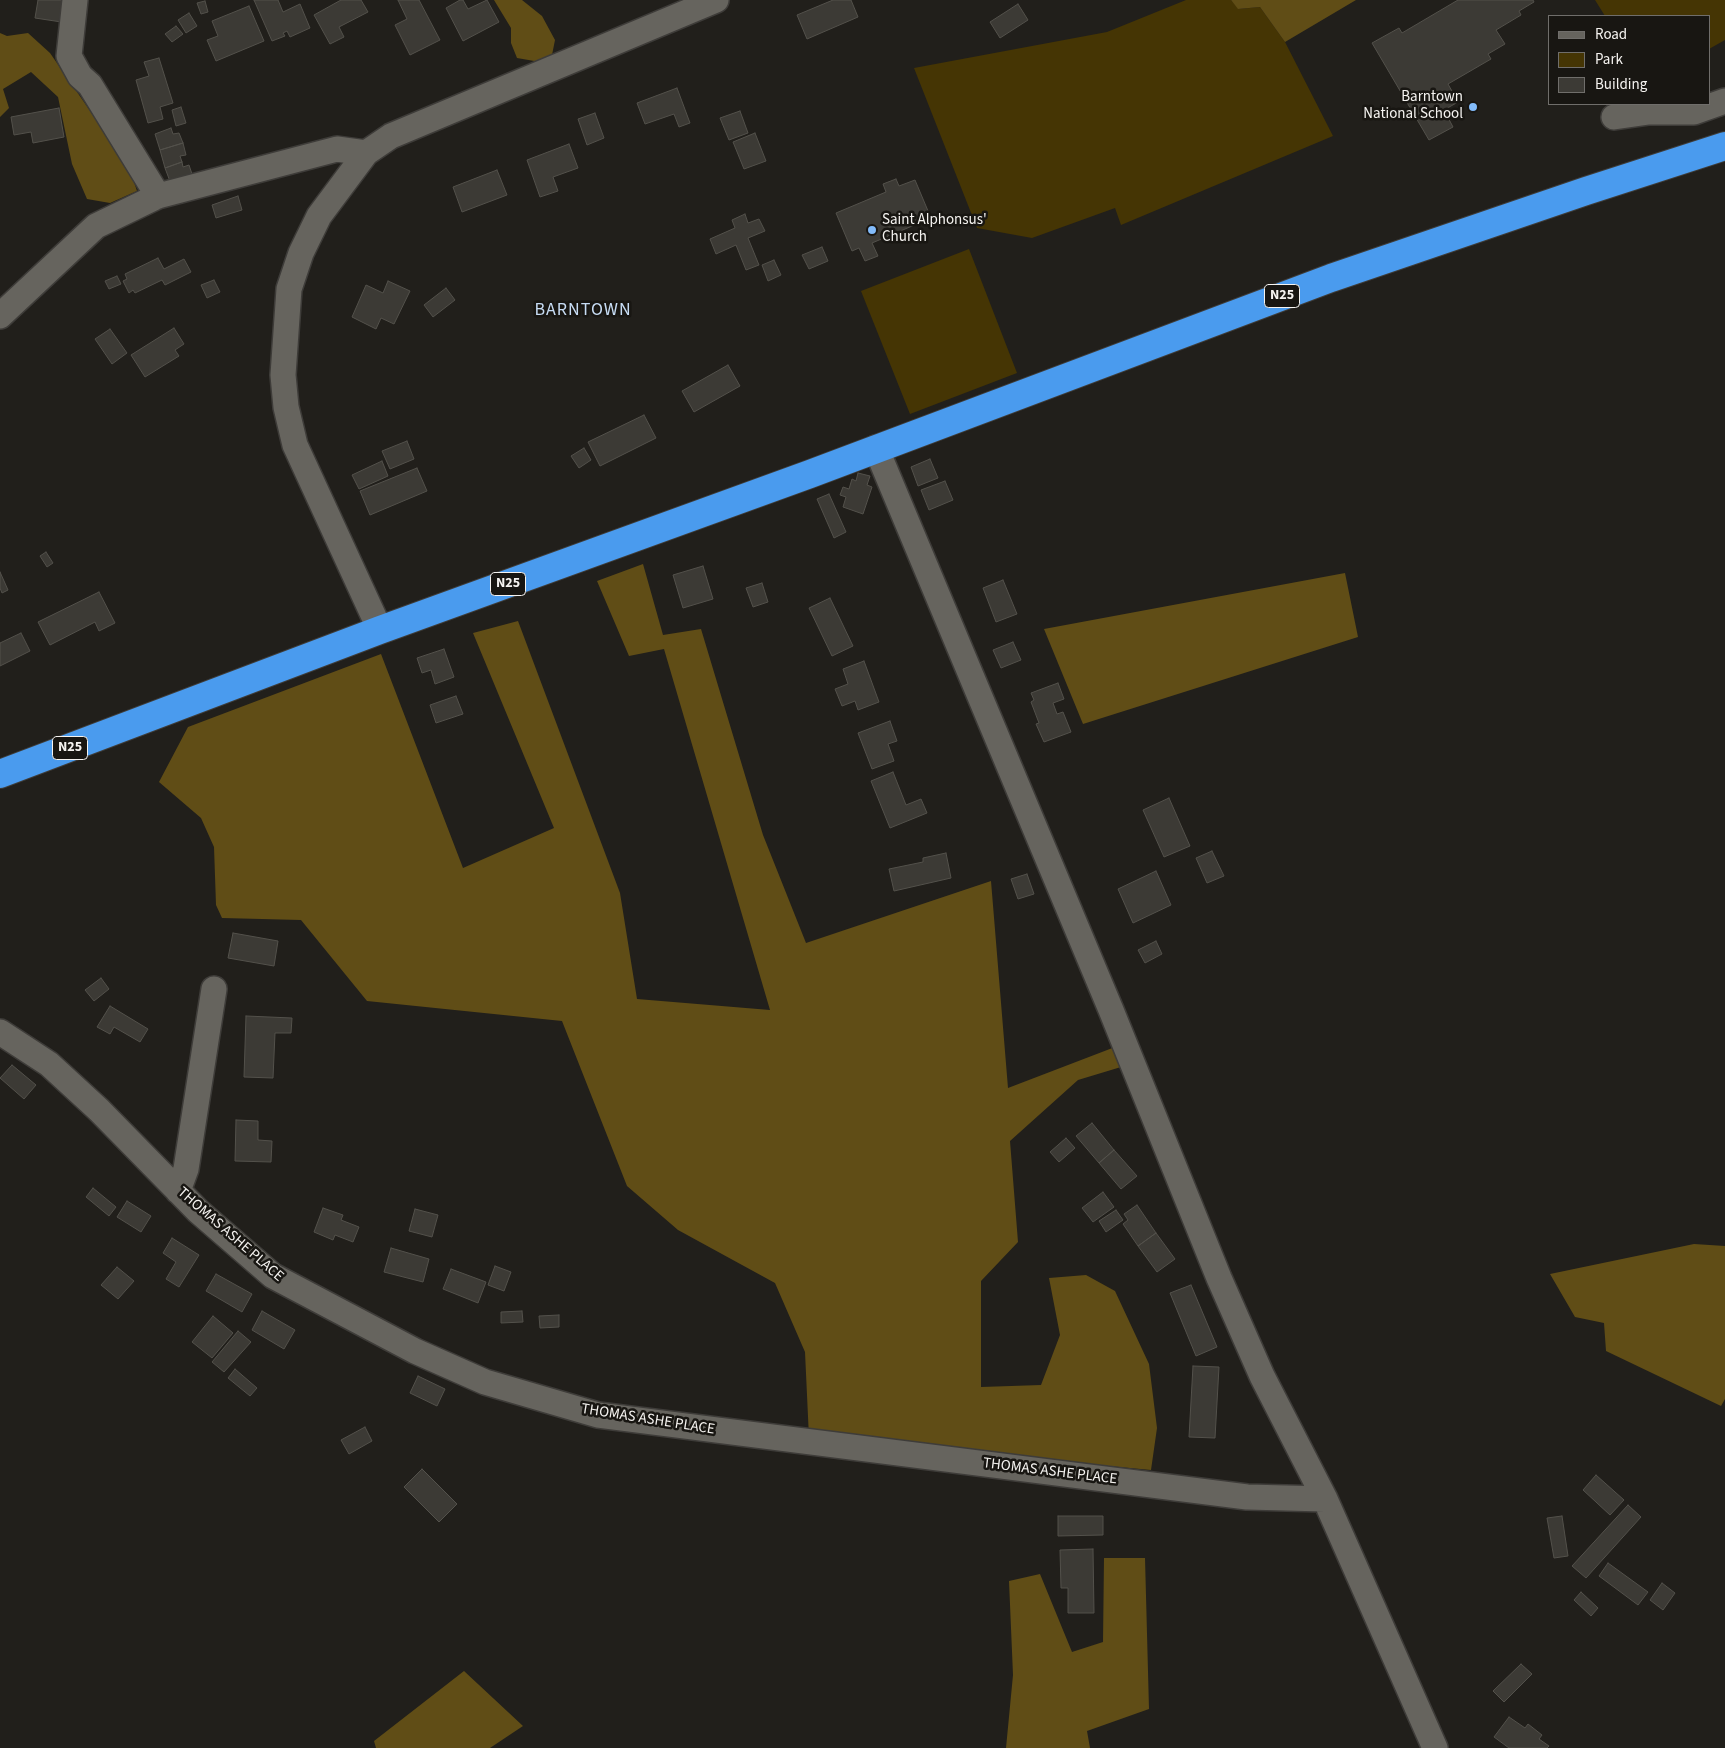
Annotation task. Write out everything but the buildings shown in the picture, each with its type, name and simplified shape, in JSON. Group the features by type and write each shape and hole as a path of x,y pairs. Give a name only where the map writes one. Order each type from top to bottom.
{"highway":[{"name":"N25","path":"0,774 380,630 1331,278 1725,146"}],"street":[{"path":"75,0 70,56 80,76 90,85 158,196"},
{"path":"380,630 295,445 286,407 283,375 289,289 301,252 319,216 366,153 391,136 716,0"},
{"path":"1614,117 1649,112 1694,112 1725,101"},
{"path":"0,316 96,226 158,196 337,149 366,153"},
{"path":"876,448 1111,1010 1219,1278 1262,1376 1326,1499 1436,1748"},
{"path":"178,1190 186,1169 214,989"},
{"name":"THOMAS ASHE PLACE","path":"0,1032 49,1064 99,1110 198,1211 273,1276 321,1303 362,1321 415,1351 485,1382 598,1415 1247,1497 1326,1499"}],"green space":[{"path":"1186,0 1231,0 1239,9 1260,7 1285,42 1333,136 1121,225 1115,208 1032,238 977,228 914,68 1107,32"},
{"path":"1595,0 1725,0 1725,40 1710,48 1710,15 1604,15"},
{"path":"969,249 1017,373 910,414 861,291"}],"shaded area":[{"path":"494,0 522,0 542,16 555,40 552,55 540,62 517,58 511,43 511,28"},
{"path":"1231,0 1356,0 1285,42 1260,7 1238,9"},
{"path":"0,33 7,36 28,33 50,53 129,167 137,191 110,203 87,199 72,164 58,97 31,72 3,89 9,108 0,117"},
{"path":"643,564 663,635 701,629 763,835 806,943 991,881 1008,1088 1115,1047 1121,1067 1078,1080 1010,1141 1018,1242 981,1281 981,1387 1041,1385 1060,1335 1049,1278 1086,1275 1115,1291 1149,1364 1157,1428 1151,1470 809,1438 805,1352 775,1283 678,1230 627,1186 562,1021 367,1001 301,920 222,918 216,905 214,847 201,818 159,782 188,727 381,654 463,868 554,828 473,633 518,621 620,893 637,999 770,1010 664,649 629,656 597,581"},
{"path":"1345,573 1358,637 1083,724 1044,629"},
{"path":"1694,1244 1725,1246 1725,1399 1721,1406 1606,1351 1604,1323 1575,1317 1550,1274"},
{"path":"1104,1558 1145,1558 1149,1709 1087,1731 1090,1748 1006,1748 1013,1675 1009,1581 1040,1574 1072,1652 1103,1642"},
{"path":"464,1671 523,1726 490,1748 376,1748 374,1741"}],"place":[{"name":"Barntown National School","path":"1473,107"},
{"name":"Saint Alphonsus' Church","path":"872,230"}],"district":[{"name":"BARNTOWN","path":"583,311"}]}
